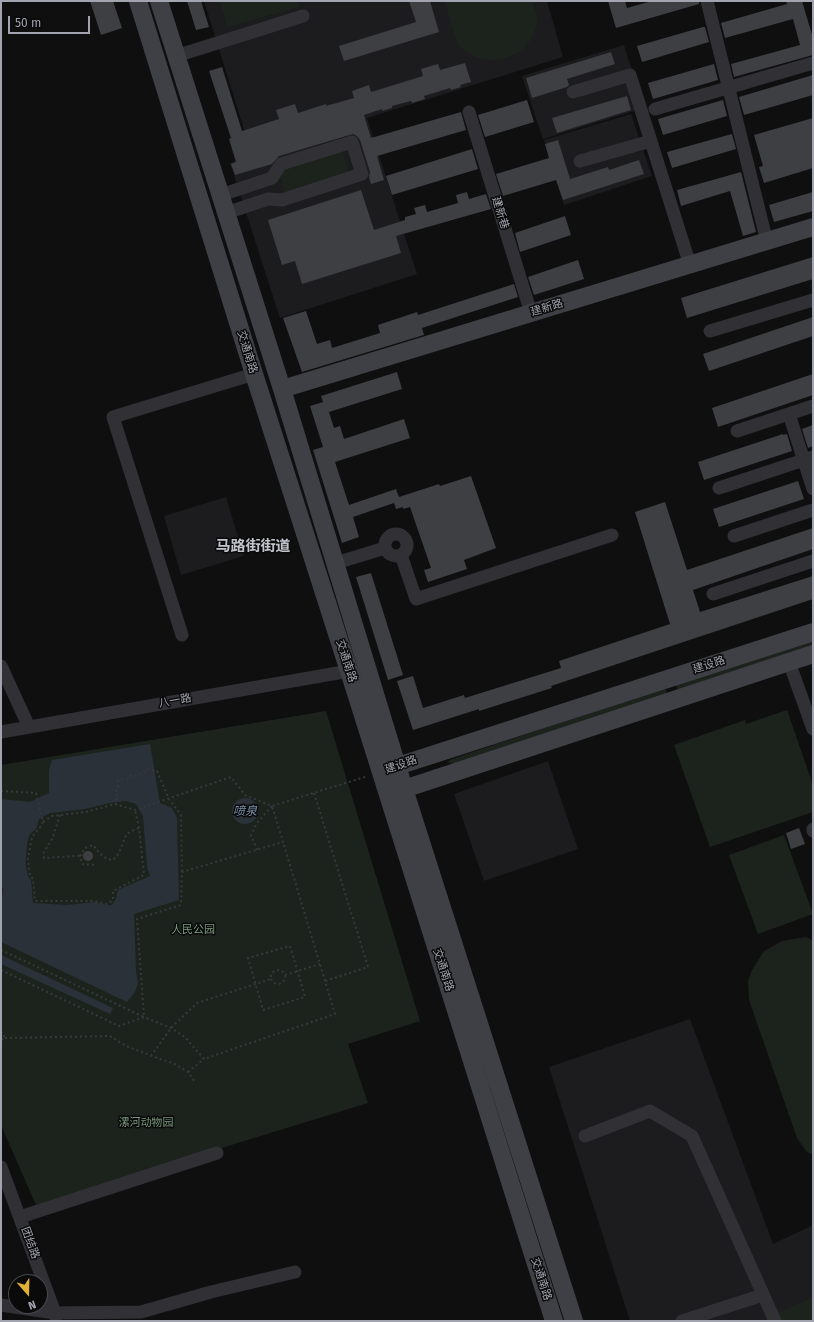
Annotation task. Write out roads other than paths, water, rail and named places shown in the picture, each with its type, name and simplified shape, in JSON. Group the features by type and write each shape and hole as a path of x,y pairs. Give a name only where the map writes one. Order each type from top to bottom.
{"main road":[{"name":"交通南路","path":"138,1 254,374 349,670 389,769"},
{"name":"交通南路","path":"159,1 336,563 389,769 554,1321"},
{"name":"建新路","path":"282,388 813,228"},
{"path":"317,570 336,563"},
{"name":"建设路","path":"813,632 389,769 404,789 813,654"},
{"path":"668,678 675,699"},
{"name":"交通南路","path":"404,789 574,1321"}],"street":[{"path":"707,1 767,242"},
{"path":"176,56 303,16"},
{"path":"655,108 813,63"},
{"path":"573,92 630,75 690,265"},
{"name":"建新巷","path":"469,112 531,313"},
{"path":"580,161 651,141"},
{"path":"220,195 272,178 281,164 352,142 362,174 282,200 268,199 226,213"},
{"path":"710,331 813,300"},
{"path":"182,635 113,417 254,374"},
{"path":"738,431 813,406"},
{"path":"789,414 808,458 813,489"},
{"path":"719,488 808,458"},
{"path":"734,536 813,510"},
{"path":"394,533 401,534 406,539 408,547 401,555 393,556 389,554 385,548 386,540 394,533"},
{"path":"401,555 416,599 612,535"},
{"path":"336,563 385,548"},
{"path":"713,594 813,561"},
{"path":"789,662 813,729"},
{"path":"1,666 29,727"},
{"name":"八一路","path":"1,732 349,670"},
{"path":"585,1136 650,1111 692,1136 775,1321"},
{"path":"20,1217 217,1153"},
{"name":"团结路","path":"1,1167 56,1317"},
{"path":"124,1321 141,1312 211,1292 295,1272"},
{"path":"682,1321 763,1295"},
{"path":"1,1305 56,1317 141,1312"}],"water":[{"path":"150,744 160,803 172,808 177,818 179,900 134,914 136,971 138,983 135,992 127,1002 1,942 1,909 3,889 1,883 1,799 30,802 49,793 49,770 52,760","holes":["126,801 136,804 143,816 147,866 150,876 118,890 116,899 112,905 95,902 67,905 33,903 31,880 28,877 26,866 26,852 29,836 36,829 39,819 50,813 85,809 110,803"]},
{"name":"喷泉","path":"245,798 254,802 258,811 254,820 245,824 236,820 232,811 236,802"},
{"path":"1,955 113,1008 110,1014 1,964"}],"district":[{"name":"马路街街道","path":"253,547"}],"park label":[{"name":"人民公园","path":"193,930"},
{"name":"漯河动物园","path":"146,1123"}]}
